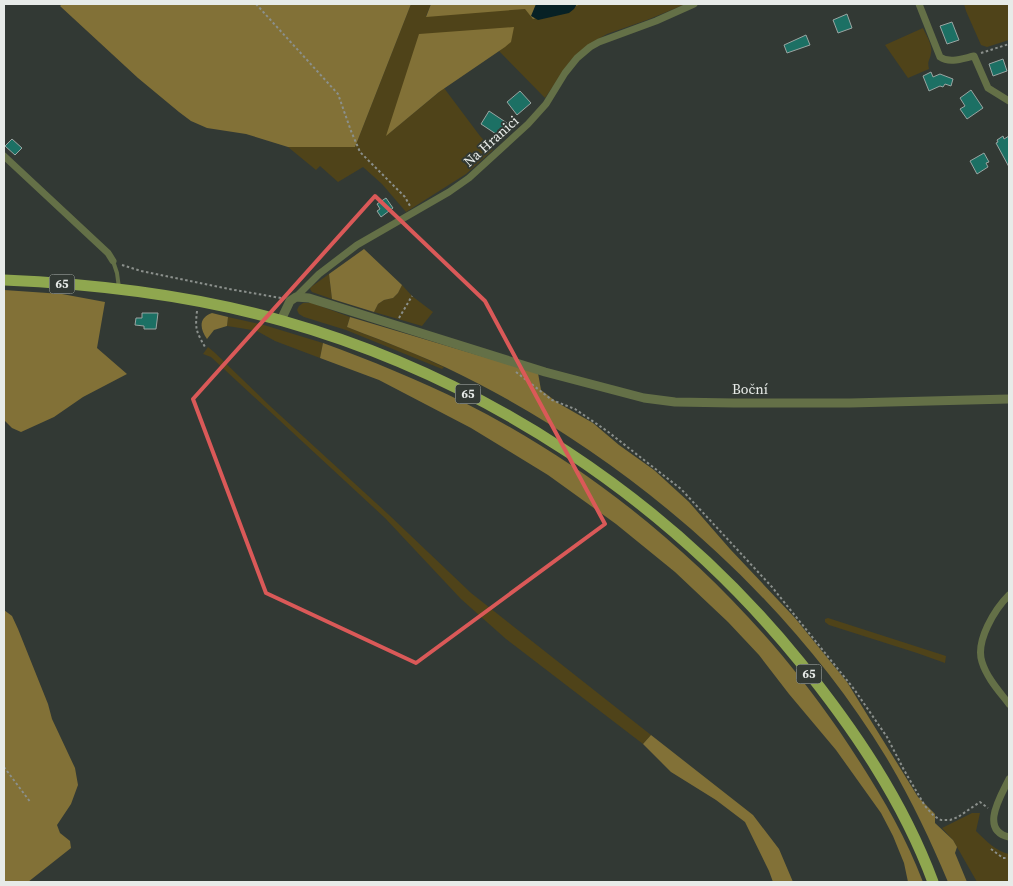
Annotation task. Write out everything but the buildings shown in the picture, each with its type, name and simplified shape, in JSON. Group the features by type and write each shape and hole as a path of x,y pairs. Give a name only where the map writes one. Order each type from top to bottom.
{"main road":[{"name":"65","path":"4,280 119,289 198,301 281,320 326,334 403,363 471,395 518,420 581,460 638,502 674,532 719,573 792,652 835,708 873,763 912,833 933,882"}],"street":[{"name":"Na Hranici","path":"293,299 319,274 356,245 449,192 469,178 528,124 546,104 577,58 590,47 694,4"},
{"path":"918,4 940,57 943,60 950,61 974,56 988,88 1009,101"},
{"path":"4,156 108,253 113,261"},
{"name":"Boční","path":"293,299 309,298 545,372 644,398 675,402 734,403 841,403 1009,399"},
{"path":"281,320 293,299"},
{"path":"1009,596 994,614 984,633 981,660 989,678 1009,704"},
{"path":"1009,780 1000,798 993,820 996,828 1002,835 1009,838"}],"lane":[{"path":"113,261 119,289"}],"path":[{"path":"256,4 338,94 360,152 405,197 414,212"},
{"path":"974,56 1009,44"},
{"path":"113,261 141,271 238,291 293,299"},
{"path":"396,325 412,296"},
{"path":"198,301 195,326 197,334 205,347"},
{"path":"515,372 552,400 575,409 681,489 772,587 854,689 887,737 925,806 934,816 941,820 950,820 958,817 980,802 987,806 994,816"},
{"path":"4,767 31,803"},
{"path":"991,849 1003,858 1009,858"}],"highlighted area":[{"path":"375,196 485,301 605,524 416,663 266,593 193,399"}],"shaded area":[{"path":"62,4 411,4 355,147 288,147 246,134 207,128 191,121 138,78 60,6"},
{"path":"411,4 431,4 426,16 582,4 686,4 607,34 593,42 571,60 545,98 499,51 510,42 511,37 462,48 387,135 444,88 480,136 493,150 466,174 406,212 382,184 363,167 338,182 320,166 316,170 288,147 355,147"},
{"path":"431,4 582,4 533,19 525,9 426,17"},
{"path":"964,4 1009,4 1009,40 987,47 981,45"},
{"path":"514,27 511,42 439,92 386,136 419,34"},
{"path":"923,28 931,47 929,69 908,78 885,45"},
{"path":"364,249 402,285 393,298 378,304 374,312 332,299 329,274"},
{"path":"329,274 332,299 312,292 310,289"},
{"path":"402,285 412,296 433,312 422,326 374,312 378,304 393,298"},
{"path":"4,290 62,294 105,302 97,348 127,374 83,397 54,417 21,432 12,428 4,420"},
{"path":"303,303 312,303 350,317 347,327 444,367 442,369 346,330 304,317 297,310"},
{"path":"212,313 228,317 227,326 214,330 207,339 202,328 202,321 207,315"},
{"path":"228,317 264,325 323,343 320,358 275,341 257,331 227,326"},
{"path":"350,317 538,373 541,390 558,403 593,423 619,445 654,470 689,502 795,618 847,682 918,797 935,814 935,823 953,840 957,847 955,853 967,882 948,882 927,834 903,787 886,757 848,700 805,645 758,593 707,544 653,498 597,456 539,418 479,384 446,368 347,327"},
{"path":"323,343 430,386 520,433 573,466 624,503 672,543 718,586 761,631 801,679 838,729 874,784 906,842 923,882 908,882 904,863 881,813 836,750 759,655 728,622 675,572 616,524 548,475 471,428 379,380 320,358"},
{"path":"208,347 471,593 651,735 643,744 506,639 461,599 385,518 211,357 203,354"},
{"path":"4,610 12,616 18,629 48,704 52,719 75,768 78,785 71,804 57,825 60,833 70,841 71,848 28,882 4,882"},
{"path":"828,618 946,656 945,663 829,625 825,622 825,619"},
{"path":"651,735 753,815 779,849 793,882 773,882 745,822 716,800 671,772 643,744"},
{"path":"972,813 980,813 976,831 987,842 1009,854 1009,882 977,882 953,840 942,828"}],"water":[{"path":"536,4 577,4 569,13 538,20 531,16"}]}
